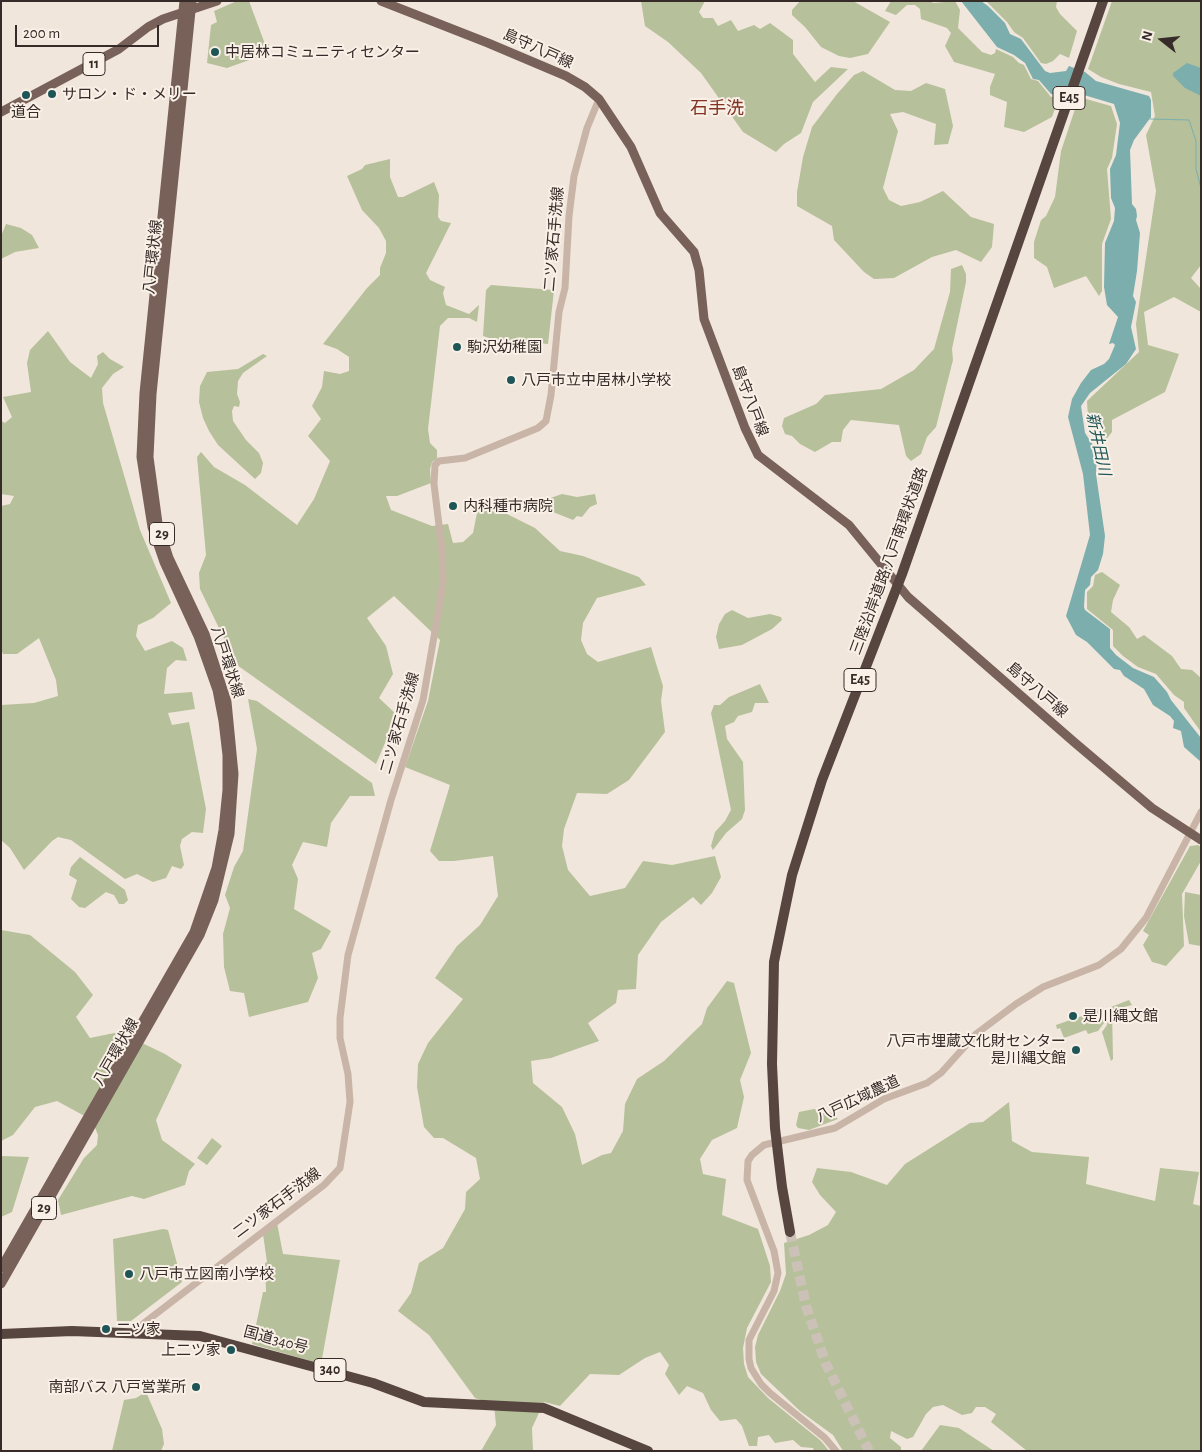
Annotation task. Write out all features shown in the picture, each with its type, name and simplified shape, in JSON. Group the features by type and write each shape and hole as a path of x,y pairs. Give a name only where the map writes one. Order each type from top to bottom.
{"highway":[{"name":"三陸沿岸道路;八戸南環状道路","path":"790,1232 775,1128 772,1055 774,962 792,875 819,788 902,574 1103,1"},
{"name":"国道340号","path":"1,1334 72,1331 136,1332 209,1337 373,1383 424,1402 544,1408 648,1451"}],"main road":[{"name":"八戸環状線","path":"1,1268 84,1129 194,932 207,900 216,868 223,830 227,790 224,722 217,690 198,636 164,562 152,527 141,457 144,393 189,8 184,1"},
{"name":"11","path":"1,112 119,49 148,27 189,8 217,1"},
{"name":"島守八戸線","path":"381,1 566,76 585,86 599,99 631,147 660,213 694,252 699,270 704,319 752,446 765,462 849,525 885,572 908,596 1152,808 1201,840"},
{"name":"八戸環状線","path":"1,1284 84,1129"}],"street":[{"name":"二ツ家石手洗線","path":"136,1332 324,1185 340,1168 350,1102 348,1074 340,1038 340,1018 348,954 391,800 423,700 443,580 442,550 434,484 435,465 439,461 450,461 473,455 538,428 546,421 551,395 559,312 565,288 569,216 574,176 587,128 599,99"},
{"name":"八戸広域農道","path":"836,1451 825,1438 760,1384 751,1368 749,1359 752,1331 770,1299 778,1273 774,1251 749,1190 746,1170 748,1161 757,1149 770,1143 835,1128 884,1099 928,1083 941,1073 976,1034 1016,1004 1043,987 1089,969 1116,953 1140,928 1201,812"}],"green space":[{"path":"237,1 249,1 265,44 269,44 269,53 227,68 207,63 211,25 217,22 214,11"},
{"path":"641,1 705,1 699,12 703,18 713,18 718,26 731,20 738,31 754,25 760,29 770,23 793,40 793,54 815,82 831,67 848,69 813,102 801,133 784,144 776,152 743,132 701,73 668,42 645,26"},
{"path":"800,1 853,1 890,22 868,54 850,58 839,56 821,47 805,27 792,15 792,10"},
{"path":"891,1 928,1 934,3 955,1 960,10 958,28 982,52 991,55 995,53 996,49 1013,57 1024,65 1031,79 1038,81 1051,97 1059,97 1052,117 1024,132 1004,127 1007,102 990,95 990,87 995,74 954,62 945,46 951,33 947,28 921,19 920,9 915,5 907,5 896,15 885,11"},
{"path":"986,1 1057,1 1056,7 1060,14 1077,31 1069,58 1060,54 1053,61 1046,64 1041,63 1023,38 1014,32 1007,22"},
{"path":"1112,1 1201,1 1201,265 1191,278 1201,289 1201,312 1174,297 1144,312 1148,345 1179,354 1165,392 1112,420 1112,432 1101,446 1088,417 1087,401 1139,352 1136,324 1156,191 1146,135 1155,116 1151,92 1119,84 1101,77 1088,69"},
{"path":"863,71 895,90 911,91 926,83 945,89 953,126 948,144 934,145 936,124 903,112 890,114 898,131 883,188 889,200 901,206 920,202 943,191 971,217 994,224 992,247 981,262 956,250 932,257 894,278 874,279 864,272 834,240 832,226 797,206 797,192 803,157 812,127 854,75"},
{"path":"1079,97 1111,106 1117,124 1112,158 1107,169 1111,219 1102,244 1102,291 1099,296 1086,276 1054,288 1047,267 1034,258 1034,242 1041,220 1046,216 1055,197 1061,151"},
{"path":"390,159 390,177 398,197 403,197 434,182 439,195 438,217 441,221 451,223 426,273 430,280 445,287 443,293 446,305 469,314 479,305 477,322 469,318 448,318 440,326 428,429 430,443 437,450 437,459 432,462 430,469 431,483 397,496 386,496 391,510 432,526 448,524 453,543 463,542 473,533 478,508 499,497 503,512 535,528 560,551 583,556 639,577 646,585 597,598 583,623 581,640 587,654 598,662 651,647 663,686 661,701 665,732 629,780 607,794 577,793 564,829 562,846 568,870 590,896 625,888 643,861 672,865 715,856 721,877 712,893 701,905 693,897 661,922 638,955 636,989 618,990 616,1003 588,1023 599,1041 551,1058 531,1061 533,1083 562,1107 575,1134 582,1165 602,1155 611,1153 623,1131 625,1104 637,1079 664,1061 702,1024 707,1008 727,981 734,983 751,1053 740,1080 744,1097 737,1128 712,1140 700,1159 703,1174 726,1179 722,1215 758,1229 770,1266 771,1282 747,1328 743,1348 744,1364 748,1377 768,1398 821,1441 829,1451 814,1451 813,1448 801,1447 793,1440 775,1443 769,1435 758,1437 757,1446 749,1446 742,1426 736,1419 720,1421 711,1410 703,1393 687,1386 679,1395 665,1374 669,1365 660,1352 645,1358 619,1375 590,1374 560,1406 544,1402 532,1428 533,1451 481,1451 496,1425 494,1404 475,1398 429,1335 398,1311 411,1293 419,1263 443,1248 465,1209 466,1192 480,1179 476,1158 443,1138 434,1138 424,1127 417,1087 418,1064 428,1043 463,999 435,978 457,946 480,925 498,896 493,856 439,861 430,851 450,785 405,767 428,701 440,640 394,596 367,618 386,646 393,674 379,698 397,715 376,764 237,665 200,589 199,573 206,555 197,457 201,452 214,467 245,485 297,525 314,499 330,461 308,436 321,419 312,406 322,387 324,371 340,374 349,371 349,357 337,349 323,344 367,288 380,275 380,268 386,253 386,241 379,228 362,210 347,176 362,169 365,165"},
{"path":"6,224 21,228 32,235 39,248 15,252 1,259 1,236"},
{"path":"962,265 966,274 966,282 952,349 953,360 936,427 927,437 921,454 911,461 906,456 899,425 851,420 843,430 841,442 832,442 815,452 800,444 792,436 785,434 782,426 784,418 816,404 825,395 881,389 914,370 934,349 950,292 951,269"},
{"path":"491,285 554,290 548,344 492,339 483,336 486,290"},
{"path":"48,331 70,362 91,378 98,364 97,356 103,352 110,359 124,367 113,374 102,388 103,403 140,530 171,603 153,618 138,625 136,636 145,651 172,641 183,648 187,661 176,660 167,668 164,694 192,692 195,709 168,713 172,725 189,722 206,809 203,833 192,832 182,839 180,846 184,865 181,869 172,866 166,878 153,882 137,874 125,879 71,840 58,837 24,870 10,848 1,840 1,705 34,703 58,696 56,680 39,638 17,654 3,654 1,649 1,506 10,504 14,496 1,494 1,421 5,423 12,417 3,397 31,392 27,363 30,350"},
{"path":"263,354 267,356 243,373 238,381 239,407 234,406 232,411 233,421 246,440 259,453 263,463 261,473 255,479 218,445 209,431 199,402 200,386 207,372 238,369"},
{"path":"562,494 577,497 595,494 597,504 590,507 582,517 577,516 573,520 553,512 542,501"},
{"path":"1102,572 1120,585 1113,600 1111,612 1129,627 1137,639 1144,635 1172,656 1181,669 1192,670 1201,678 1201,732 1184,708 1184,702 1174,695 1156,674 1138,667 1123,656 1113,646 1113,630 1087,609 1087,592 1093,586 1095,575"},
{"path":"732,610 748,618 770,614 781,617 782,620 772,629 742,645 719,649 716,637 719,624 725,614"},
{"path":"760,684 769,703 755,703 752,712 738,716 734,722 725,726 727,739 743,762 745,810 742,819 726,833 713,850 711,846 715,832 725,821 731,810 711,713 714,705 720,705 729,697"},
{"path":"248,699 257,701 372,783 375,796 350,796 331,823 327,847 303,842 292,865 298,879 294,909 331,931 321,949 312,953 318,978 308,1002 249,1017 244,993 230,991 224,967 223,934 230,908 225,895 234,867 243,851 257,749"},
{"path":"1198,845 1201,847 1201,861 1182,894 1184,946 1166,966 1152,962 1143,945 1149,935 1143,931 1190,846"},
{"path":"80,857 125,890 128,900 124,904 119,904 114,895 106,892 85,908 79,907 71,899 77,880 69,875 71,867"},
{"path":"1185,892 1201,895 1201,946 1189,944 1184,916"},
{"path":"1,930 30,935 75,972 93,995 76,1017 90,1038 119,1032 165,1054 182,1065 156,1120 162,1140 195,1164 189,1171 185,1185 144,1199 132,1196 61,1215 58,1200 84,1158 97,1145 98,1135 92,1120 57,1101 35,1107 13,1135 1,1141"},
{"path":"1129,1000 1132,1005 1112,1010 1113,1059 1111,1061 1102,1032 1107,1025 1108,1012 1111,1007"},
{"path":"1105,1008 1104,1023 1098,1031 1088,1034 1086,1030 1064,1038 1060,1028 1057,1029 1056,1025"},
{"path":"1009,1102 1012,1141 1032,1152 1089,1157 1086,1184 1155,1201 1160,1168 1199,1172 1193,1204 1201,1206 1201,1451 1027,1451 991,1422 996,1414 985,1407 976,1407 972,1413 962,1415 943,1405 933,1407 926,1414 913,1437 907,1439 891,1431 890,1438 901,1447 901,1451 843,1451 833,1435 800,1411 761,1374 756,1362 755,1347 758,1335 780,1291 786,1274 784,1243 809,1235 828,1225 836,1212 820,1195 812,1182 817,1168 851,1172 887,1185 905,1164 970,1123 983,1122"},
{"path":"814,1109 832,1113 838,1119 809,1130 798,1128 796,1125 799,1112"},
{"path":"212,1138 222,1146 207,1165 197,1158"},
{"path":"1,1153 2,1156 29,1157 12,1212 1,1217"},
{"path":"277,1223 283,1254 340,1260 321,1364 252,1344 263,1292 266,1292 265,1263 267,1262 263,1234"},
{"path":"163,1229 168,1230 182,1282 131,1321 117,1321 113,1239"},
{"path":"146,1392 162,1429 164,1444 161,1451 112,1451 124,1400 136,1398"},
{"path":"940,1425 959,1428 994,1451 921,1451"}],"water":[{"path":"961,1 981,1 988,6 1005,23 1010,34 1021,39 1045,71 1050,73 1066,71 1069,66 1085,72 1096,81 1149,96 1151,100 1151,117 1134,140 1130,150 1132,204 1136,209 1136,220 1140,233 1133,296 1136,302 1131,327 1136,349 1126,364 1090,393 1081,406 1085,433 1097,451 1096,474 1105,536 1103,554 1098,570 1091,577 1090,585 1085,590 1084,607 1085,610 1110,629 1110,648 1116,655 1133,668 1154,677 1167,692 1171,700 1201,738 1201,762 1184,747 1181,731 1173,728 1174,721 1170,716 1153,705 1144,689 1124,676 1120,670 1114,669 1087,642 1076,635 1066,616 1090,535 1083,474 1068,417 1072,399 1081,383 1091,370 1104,364 1109,359 1115,345 1113,343 1109,344 1118,317 1107,305 1104,287 1105,243 1114,221 1115,208 1111,198 1110,169 1116,155 1120,123 1114,104 1084,95 1051,94 1039,80 1033,79 1025,63 997,47"},
{"path":"1187,63 1201,68 1201,96 1185,88 1173,76 1173,73"}],"waterway":[{"path":"1150,119 1189,120 1196,141 1196,169 1201,188"}],"tunnel":[{"path":"790,1232 806,1306 826,1364 869,1451"}],"place":[{"name":"中居林コミュニティセンター","path":"215,52"},
{"name":"サロン・ド・メリー","path":"52,94"},
{"name":"道合","path":"26,95"},
{"name":"駒沢幼稚園","path":"457,347"},
{"name":"八戸市立中居林小学校","path":"511,380"},
{"name":"内科種市病院","path":"453,506"},
{"name":"是川縄文館","path":"1073,1016"},
{"name":"八戸市埋蔵文化財センター 是川縄文館","path":"1076,1050"},
{"name":"八戸市立図南小学校","path":"129,1274"},
{"name":"二ツ家","path":"106,1329"},
{"name":"上二ツ家","path":"231,1350"},
{"name":"南部バス 八戸営業所","path":"196,1387"}],"district":[{"name":"石手洗","path":"717,109"}],"water label":[{"name":"新井田川","path":"1098,444"}]}
